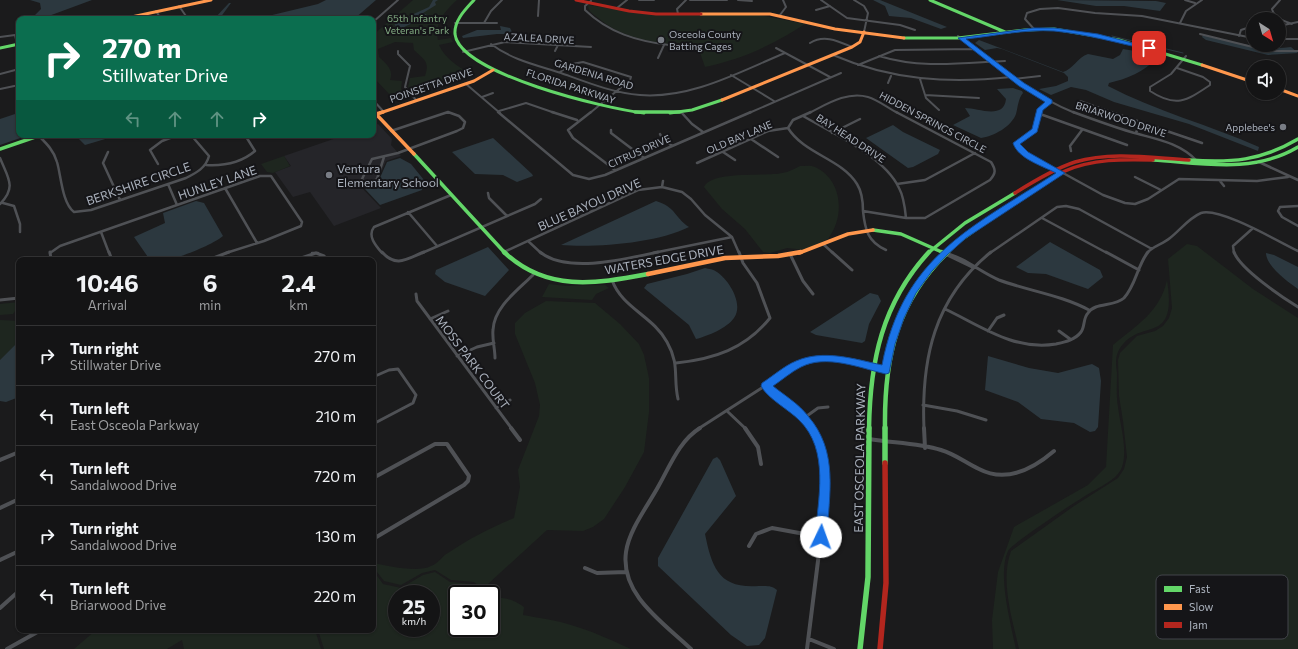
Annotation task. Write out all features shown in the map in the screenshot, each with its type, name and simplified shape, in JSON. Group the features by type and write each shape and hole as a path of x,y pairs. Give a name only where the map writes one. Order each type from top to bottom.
{"main road":[{"path":"135,16 211,0"},
{"path":"456,24 461,13 474,0"},
{"path":"576,0 589,1 644,12 750,12 781,15 835,29 913,38 959,37 1033,28 1078,32 1185,57 1246,78"},
{"path":"930,0 1004,32"},
{"name":"FLORIDA PARKWAY","path":"456,24 454,31 456,40 464,52 474,61 494,70 597,105 634,113 681,112 711,105 852,47 860,42 864,33"},
{"path":"0,48 16,44"},
{"name":"POINSETTA DRIVE","path":"376,113 466,84 494,70"},
{"path":"1286,92 1298,96"},
{"path":"1286,95 1298,99"},
{"name":"WATERS EDGE DRIVE","path":"376,116 481,228 521,268 533,275 552,280 572,282 612,280 633,277 715,258 790,254 813,248 847,232 867,230 899,233 944,253"},
{"path":"0,149 34,138"},
{"name":"EAST OSCEOLA PARKWAY","path":"880,649 886,581 884,393 886,370 891,344 905,306 921,279 944,253 978,226 1062,173 1087,164 1119,160 1198,162 1244,160 1277,152 1297,142"},
{"name":"EAST OSCEOLA PARKWAY","path":"860,649 868,578 868,439 869,396 872,367 879,335 891,305 912,271 933,248 960,226 1056,170 1084,160 1110,156 1228,165 1258,162 1281,157 1298,147"},
{"path":"1258,162 1273,156 1277,152"}],"street":[{"path":"376,19 398,0"},
{"path":"484,23 491,10 502,0"},
{"path":"538,16 539,0"},
{"path":"618,7 627,0"},
{"path":"640,0 654,0"},
{"path":"678,13 677,9 686,0"},
{"path":"690,0 727,0"},
{"path":"738,0 752,1"},
{"path":"781,15 786,8 783,0"},
{"path":"821,0 847,18 868,22 900,25 915,30"},
{"path":"854,0 865,6 869,12 870,17 864,33"},
{"path":"1185,0 1195,3"},
{"path":"1180,23 1186,11 1195,3 1202,0"},
{"path":"1280,0 1272,9 1272,13 1280,19 1292,24"},
{"path":"589,1 585,6 585,10 609,29 630,39 669,45"},
{"path":"179,6 186,16"},
{"path":"816,10 830,6"},
{"path":"1033,28 1026,21 1025,16 1036,10 1048,8 1151,17 1246,37"},
{"path":"156,11 159,16"},
{"path":"1286,25 1298,22"},
{"path":"456,24 497,23"},
{"path":"1239,36 1241,30 1246,28"},
{"path":"1200,34 1269,51 1298,51"},
{"path":"0,37 15,35 16,38"},
{"name":"BRIARWOOD DRIVE","path":"959,37 1011,77 1050,102 1092,120 1182,148 1198,162"},
{"path":"810,43 819,38 835,40 852,47"},
{"path":"1286,39 1298,39"},
{"name":"AZALEA DRIVE","path":"464,52 491,44 505,42 591,47"},
{"name":"GARDENIA ROAD","path":"491,44 505,54 616,90 639,95 665,95 691,90 785,53"},
{"path":"555,51 558,45"},
{"path":"658,58 664,45"},
{"path":"776,48 830,77"},
{"path":"858,65 895,50 974,49"},
{"path":"398,51 398,54 410,66 405,87 416,100"},
{"path":"833,55 891,76 920,79 960,80 1011,77"},
{"path":"879,56 917,64 1005,61"},
{"path":"1176,68 1203,76 1210,81 1210,84 1181,102 1169,100 1150,91 1150,87 1169,76 1185,57"},
{"path":"560,72 572,64 583,62 631,77 630,80 577,120 568,130 569,134 615,170"},
{"path":"0,74 16,70"},
{"name":"CITRUS DRIVE","path":"466,84 580,180 595,179 841,73"},
{"path":"731,75 774,101"},
{"path":"888,83 891,76"},
{"path":"1014,79 1040,76"},
{"path":"920,79 926,98 939,110"},
{"path":"0,89 16,86"},
{"path":"482,97 493,93"},
{"name":"HIDDEN SPRINGS CIRCLE","path":"788,128 793,120 843,97 859,94 877,101 975,153 991,162 995,169 995,174 990,180 930,216 918,219 864,211"},
{"path":"925,95 979,98"},
{"path":"1050,102 1040,109 1035,130 1017,143 1017,146 1025,154 1121,202 1140,203 1179,179 1257,181 1288,177"},
{"path":"1080,102 1202,142"},
{"path":"376,103 383,111"},
{"path":"499,111 526,103 577,120"},
{"path":"384,156 377,179 373,182 364,182 362,179 370,160 408,149 464,128 466,122 459,116 448,112 391,131"},
{"path":"681,112 692,124 703,132"},
{"path":"1040,114 1127,145"},
{"name":"BAY HEAD DRIVE","path":"803,116 874,160 898,184 904,199 906,218"},
{"path":"832,133 860,119"},
{"path":"1136,133 1140,122"},
{"path":"788,128 796,139 842,170 857,183 862,196 864,211 863,220 867,230 875,245 886,250"},
{"name":"OLD BAY LANE","path":"698,163 768,131 788,128"},
{"path":"611,130 611,133 644,158"},
{"path":"1071,151 1070,146 1082,130"},
{"path":"660,134 662,138 672,146"},
{"name":"BERKSHIRE CIRCLE","path":"42,138 50,147 57,161 61,182 70,209 74,212 83,212 168,184 198,172 209,160 208,152 194,138"},
{"path":"158,164 150,150 162,141 170,138"},
{"path":"206,165 224,165 251,155 255,151 247,138"},
{"path":"751,139 778,158"},
{"path":"108,152 104,163 120,200"},
{"path":"723,152 735,160"},
{"path":"898,184 925,180 975,153"},
{"path":"0,158 11,186 11,191 1,204 14,206 17,211 20,232"},
{"path":"1258,162 1288,177 1298,180"},
{"name":"HUNLEY LANE","path":"51,257 50,252 56,248 260,176 271,176 302,224 298,228 217,257"},
{"path":"1135,177 1161,190"},
{"path":"662,187 664,181"},
{"path":"1220,181 1224,186"},
{"path":"168,184 177,205"},
{"name":"BLUE BAYOU DRIVE","path":"504,252 632,192 650,187 662,187 682,192 688,196 705,215 732,237 740,256 757,283 770,318 764,327 719,355 704,360 676,363"},
{"path":"225,188 258,243"},
{"path":"488,193 489,198 507,216"},
{"path":"451,195 373,228 370,233 371,238 386,258 391,261 399,261 481,228 535,204 541,199"},
{"path":"925,448 923,406 924,378 931,339 945,309 962,282 974,267 995,248 1060,206 1074,207 1152,249"},
{"path":"1298,206 1280,207 1278,211 1282,217 1298,226"},
{"path":"408,212 437,246"},
{"path":"945,309 970,320 1007,340 1030,345 1054,345 1079,334 1084,326 1086,316 1090,310 1119,302 1128,293 1146,253 1167,240 1198,215 1204,213 1222,215 1298,251"},
{"path":"1042,218 1139,270"},
{"path":"1252,229 1234,246 1234,254 1271,289 1298,307"},
{"path":"101,232 111,257"},
{"path":"528,241 540,252 551,259 562,262 589,262 646,256 703,242 732,237"},
{"path":"823,244 834,252 845,267 852,270"},
{"path":"304,257 318,252 323,254 325,257"},
{"name":"WATERS EDGE DRIVE","path":"944,253 965,265 974,267 1010,284 1062,297 1090,310"},
{"path":"790,254 803,281 813,294"},
{"path":"495,358 492,327 496,315 533,275"},
{"path":"612,280 620,298 646,317 659,330 669,345 676,363 675,392 678,399"},
{"name":"MOSS PARK COURT","path":"416,294 417,301 520,440"},
{"path":"0,300 16,298"},
{"path":"430,319 448,311"},
{"path":"988,331 997,318 1004,316"},
{"path":"1059,331 1070,339"},
{"path":"457,356 477,347 494,343"},
{"path":"690,649 638,598 626,572 626,552 633,532 684,441 695,431 799,364 811,360 836,359 886,370"},
{"path":"376,376 389,370 398,370 416,395 413,403 376,422"},
{"path":"766,386 804,418 817,437 826,465 821,537 807,649"},
{"path":"496,408 510,400"},
{"path":"923,406 957,411 986,420"},
{"path":"804,418 818,408 828,407"},
{"path":"727,411 754,438 761,450 761,464"},
{"path":"868,439 953,454 986,473 999,476 1014,475 1045,460 1054,451"},
{"path":"376,476 441,442 447,444 469,476 468,481 464,485 376,537"},
{"path":"0,460 16,453"},
{"path":"0,508 16,500"},
{"path":"748,546 756,534 772,528 821,537"},
{"path":"0,560 16,552"},
{"path":"586,568 597,573 626,572"},
{"path":"0,608 16,595"},
{"path":"7,649 36,633"},
{"path":"808,639 834,649"}],"shaded area":[{"path":"30,0 92,0 49,16 34,16 41,9 40,3"},
{"path":"326,0 376,0 357,16 268,16 318,4"},
{"path":"433,0 438,0 435,2 436,5 423,13 429,16 395,32 396,27 394,23 429,7"},
{"path":"873,0 880,0 947,27 941,29 911,18 889,16 885,6"},
{"path":"1057,0 1156,1 1166,3 1160,11 1124,6 1096,6"},
{"path":"229,3 231,3 221,16 217,16"},
{"path":"500,26 510,28 512,32 518,32 517,34 497,34 463,38 462,36 477,30 501,30"},
{"path":"1203,35 1246,44 1246,50 1206,40 1202,37"},
{"path":"979,40 1063,72 1088,54 1113,59 1120,55 1123,49 1147,53 1156,58 1152,63 1135,74 1109,83 1108,86 1145,103 1259,147 1258,151 1189,124 1114,102 1086,90 1071,87 1051,95 1039,89 1056,86 1068,81 1068,77 1064,73 1002,49 997,48 985,50 975,43"},
{"path":"1286,47 1291,47 1298,53 1268,55 1256,52 1286,52"},
{"path":"1013,88 1022,91 1023,93 1019,100 1014,119 1002,130 981,138 953,125 970,116 965,108 990,111 1001,109 1006,99 997,89"},
{"path":"16,114 16,138 20,138 0,145 0,119"},
{"name":"Ventura Elementary School","path":"376,124 378,124 392,139 391,145 401,156 386,161 378,180 363,189 381,208 334,226 310,192 293,197 275,172 291,166 284,156 336,138 376,138"},
{"path":"893,125 903,132 940,150 938,154 913,167 908,168 866,138"},
{"path":"78,138 109,138 85,145"},
{"path":"493,138 533,176 517,182 503,175 475,174 452,152"},
{"path":"400,158 411,164 424,180 422,190 380,205 365,189 379,180 387,162"},
{"path":"196,201 204,203 223,236 204,247 178,257 148,257 134,237 165,223 163,213"},
{"path":"656,201 663,203 671,209 689,227 661,237 644,241 591,246 561,245"},
{"path":"1050,242 1100,270 1103,277 1088,289 1046,274 1028,273 1016,267"},
{"path":"488,247 509,270 485,296 445,282 435,274 436,270"},
{"path":"1266,253 1274,255 1298,267 1298,289 1283,278 1273,268 1267,258"},
{"path":"705,268 717,272 730,286 736,299 737,312 731,322 727,325 711,334 696,339 689,325 644,288 647,284"},
{"path":"870,293 878,295 881,301 869,324 865,341 862,343 816,335 810,332"},
{"path":"16,344 16,398 6,402 0,401 0,360"},
{"path":"988,356 1029,368 1058,373 1092,364 1099,368 1101,381 1098,427 1095,431 1090,432 1074,423 1041,419 1018,402 985,390"},
{"path":"717,457 720,460 736,496 705,534 715,566 726,580 735,584 745,586 768,586 777,590 765,638 759,645 747,646 731,635 658,566 658,558 713,459"}],"green space":[{"name":"65th Infantry Veteran's Park","path":"413,0 457,0 448,8 439,23 437,34 438,40 451,38 453,42 439,45 448,58 469,73 411,92 408,87 410,78 425,76 427,67 425,61 414,50 413,43 395,42 378,49 379,57 387,64 390,70 390,80 402,81 401,89 405,94 393,98 376,80 376,32"},
{"path":"588,5 656,15 759,15 805,24 769,45 732,60 705,67 698,47 670,47 670,44 641,39 622,33 605,23 591,12"},
{"path":"284,156 290,166 273,173 267,172 261,164"},
{"path":"800,166 813,166 824,173 836,190 839,210 837,220 828,239 805,250 787,248 770,253 763,252 745,229 722,209 704,187 709,182 717,178 740,175 782,173"},
{"path":"1187,244 1197,246 1253,289 1298,318 1298,649 1019,649 1008,600 1007,575 1011,551 1074,506 1118,478 1124,469 1127,457 1119,396 1118,360 1120,353 1137,336 1155,331 1163,326 1169,318 1172,308 1168,259"},
{"path":"1167,280 1169,302 1167,315 1162,324 1126,341 1117,354 1117,399 1124,445 1124,460 1122,467 1117,475 1108,482 1046,522 1012,546 1008,551 1005,561 1004,586 1016,649 993,649 992,620 998,572 1014,527 1088,485 1106,467 1113,345 1139,324 1153,309 1164,291"},
{"path":"549,284 566,286 605,285 609,288 596,294 592,300 542,297"},
{"path":"546,301 595,303 620,324 639,344 644,355 649,378 649,412 644,452 625,487 604,519 593,527 583,531 547,530 488,585 478,585 474,582 451,580 435,570 422,573 401,585 384,581 376,572 376,564 411,569 425,568 436,564 446,554 472,538 514,518 520,487 518,470 539,416 540,405 535,383 515,334 515,323 525,313"},
{"path":"16,302 16,310 13,314 0,315 0,304"},
{"path":"0,320 16,321 16,344 0,360"},
{"path":"435,572 450,582 474,585 448,585 448,637 500,637 500,598 504,598 512,600 524,607 523,615 579,627 631,649 324,649 319,633 376,633 376,574 383,584 388,585 388,637 440,637 440,585 406,585 423,575"},
{"path":"93,633 316,633 321,649 184,649 182,640 167,649 74,649"}],"waterway":[{"path":"1112,36 1183,53"}],"traffic: fast":[{"path":"474,0 461,15 456,24 455,33 458,43 464,52 469,56 484,66 501,74 581,100 612,108 644,113 684,111 699,108 722,100"},
{"path":"930,0 1005,32"},
{"path":"904,38 958,38 1034,29 1054,29 1075,31 1119,40 1202,65"},
{"path":"0,48 16,45"},
{"path":"0,149 32,138"},
{"path":"1189,160 1233,161 1255,158 1279,150 1298,139"},
{"path":"1153,160 1228,165 1247,164 1266,162 1283,156 1298,147"},
{"path":"414,154 505,253 526,270 547,279 576,282 605,281 648,274"},
{"path":"860,649 868,577 870,398 876,350 883,328 892,306 904,284 930,251 965,223 1015,193"},
{"path":"885,463 886,387 891,353 899,322 913,294 932,267 958,242 992,218"},
{"path":"873,230 901,234 944,253"}],"traffic: slow":[{"path":"136,16 211,0"},
{"path":"701,14 770,14 835,29 904,38"},
{"path":"722,100 852,47 860,42 864,32"},
{"path":"1202,65 1246,80"},
{"path":"414,154 376,114 474,81 493,70"},
{"path":"1286,92 1298,96"},
{"path":"648,274 725,258 778,256 799,253 848,234 873,230"}],"traffic: jam":[{"path":"576,0 629,11 656,14 701,14"},
{"path":"1015,193 1060,168 1090,159 1132,156 1189,160"},
{"path":"992,218 1065,171 1090,163 1102,161 1153,160"},
{"path":"880,649 886,583 885,463"}],"place":[{"name":"Osceola County Batting Cages","path":"661,40"},
{"name":"Applebee's","path":"1283,127"},
{"name":"Ventura Elementary School","path":"329,175"}],"route":[{"path":"821,537 826,465 823,451 817,437 804,418 766,386 799,364 811,360 826,358 846,360 886,370 891,344 905,306 921,279 929,269 963,236 1033,190 1062,173 1025,154 1017,146 1017,143 1035,130 1040,109 1043,105 1050,102 1021,85 960,38 1034,29 1054,30 1071,31 1098,36 1149,48"}]}
